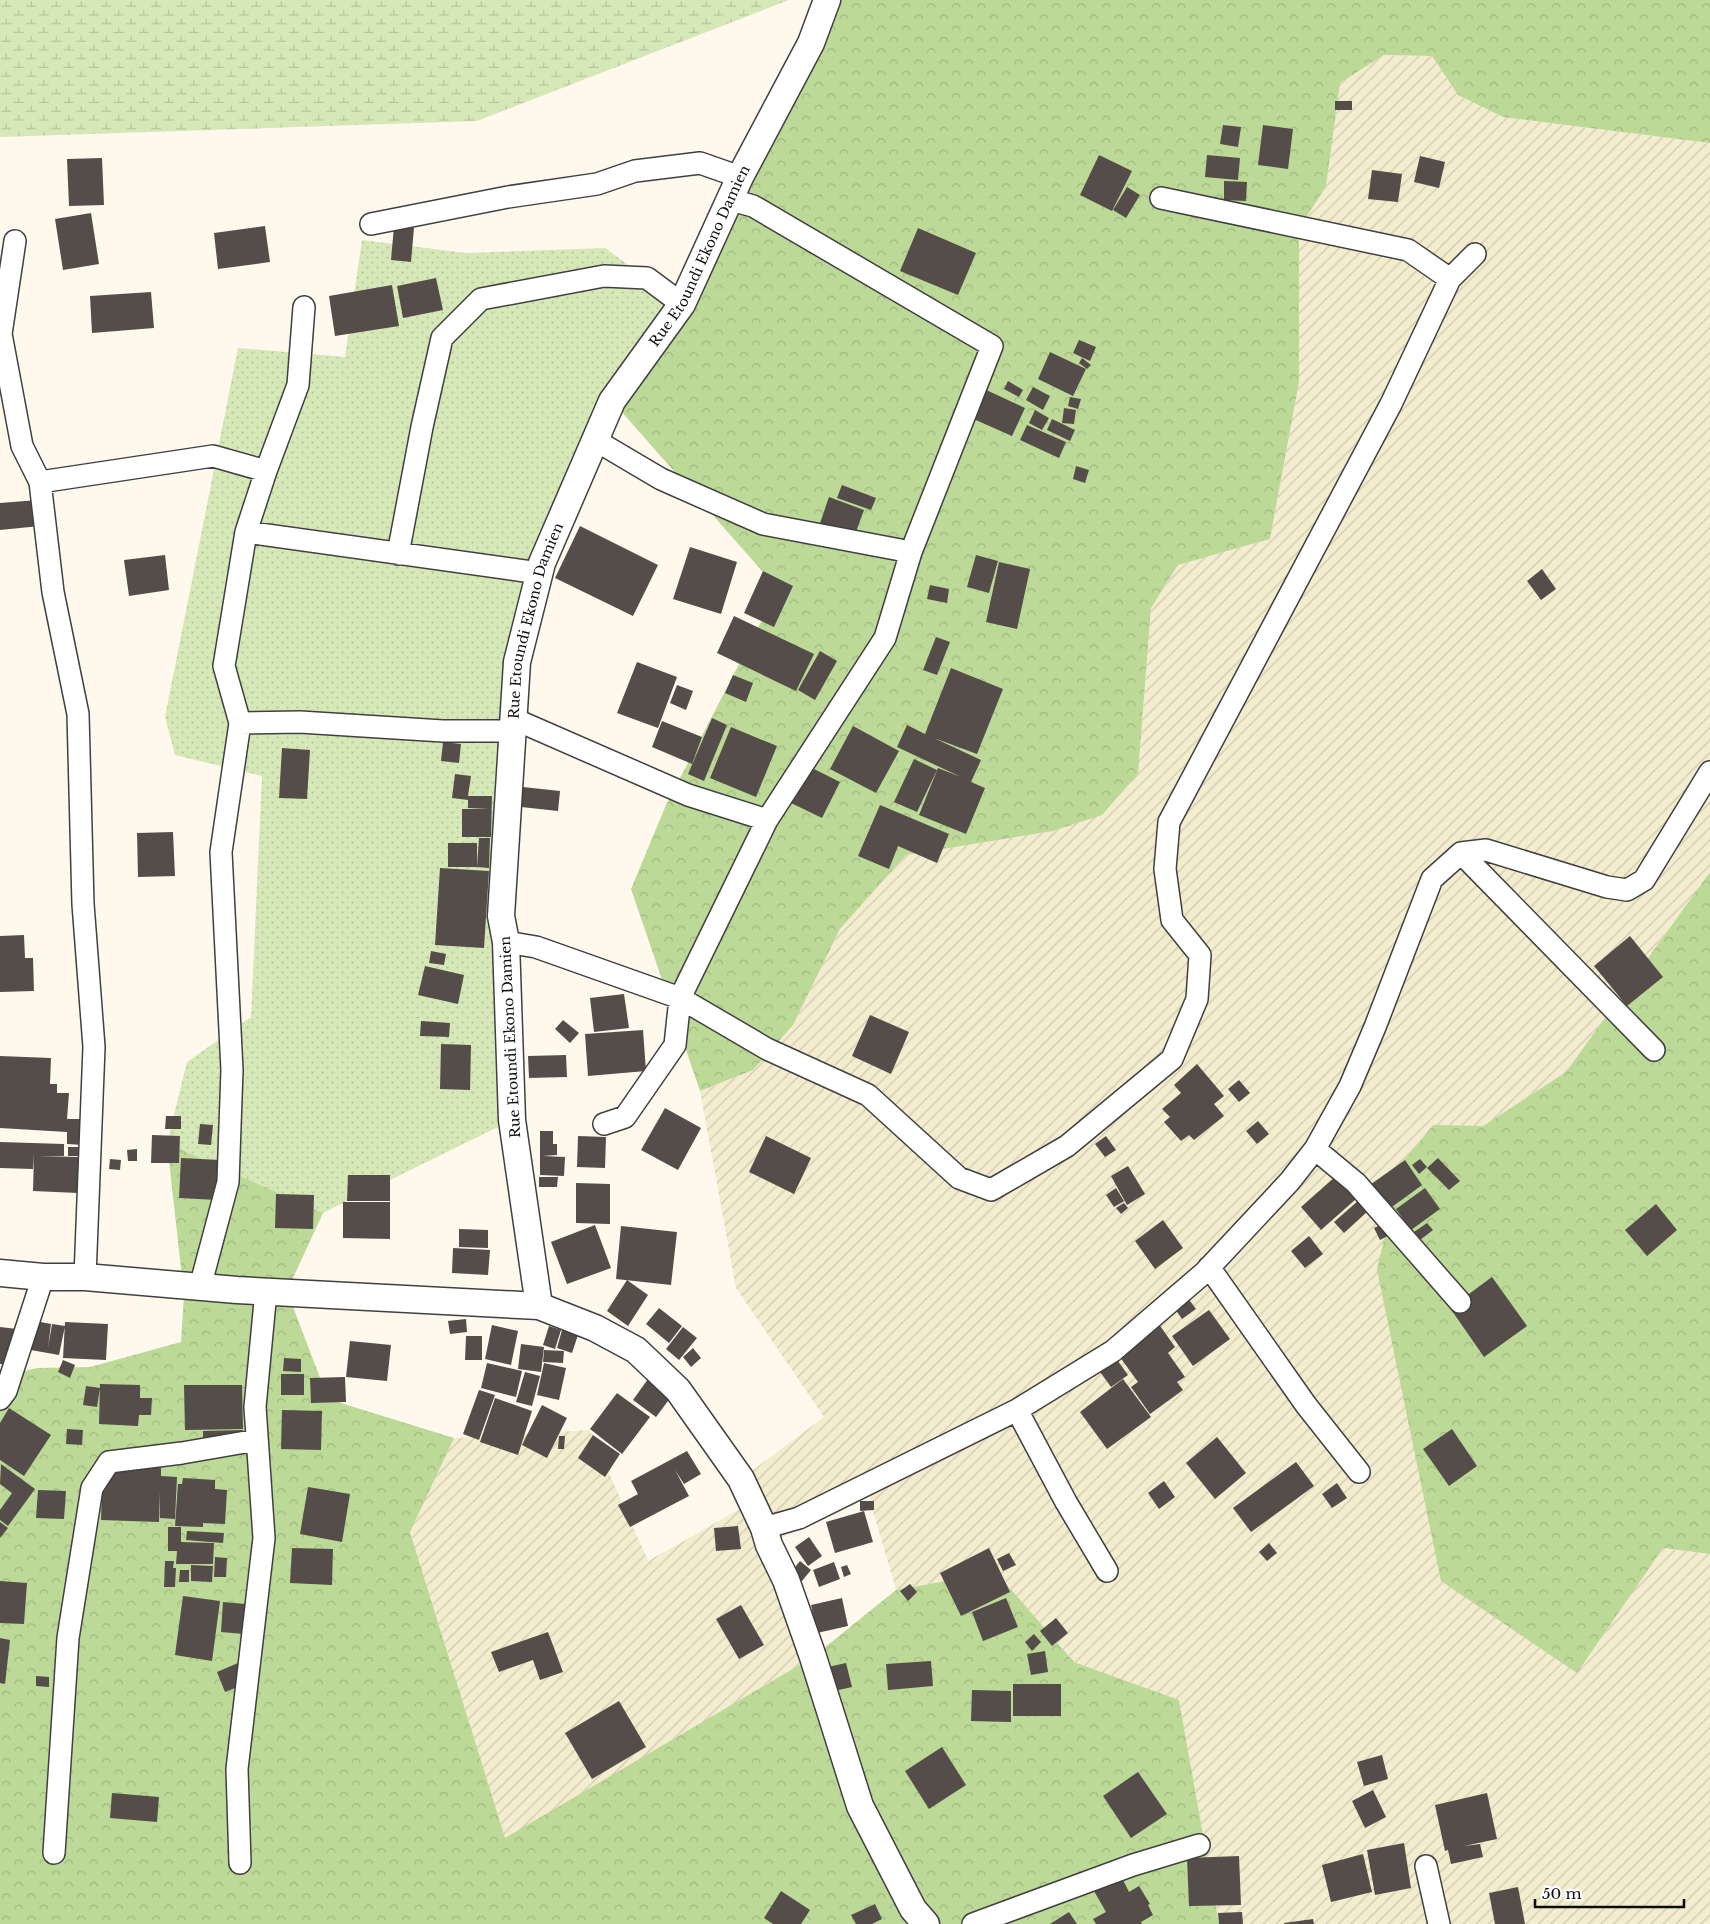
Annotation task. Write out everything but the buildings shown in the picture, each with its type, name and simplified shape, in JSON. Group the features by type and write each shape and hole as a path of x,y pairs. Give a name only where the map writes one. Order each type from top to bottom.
{"street":[{"name":"Rue Etoundi Ekono Damien","path":"539,1306 512,1120 506,942 501,916 517,662 542,563 612,402 682,304 736,188 811,42 827,0"},
{"path":"371,224 508,197 597,184 644,170 700,163 736,188 753,206 992,346 911,552 885,638 767,820 680,998 675,1045 625,1117 604,1124"},
{"path":"1161,198 1408,250 1450,279"},
{"path":"16,241 1,334 22,446 40,482 53,592 78,714 83,904 94,1047 85,1277"},
{"path":"506,942 536,947 680,998 767,1050 868,1096 960,1178 991,1190 1066,1146 1172,1058 1197,999 1200,955 1172,920 1165,869 1170,822 1382,421 1450,279 1475,254"},
{"path":"398,554 422,427 442,338 480,299 604,276 647,278 682,304"},
{"path":"200,1287 228,1182 232,1070 221,852 240,723 224,666 246,532 266,471 298,386 304,307"},
{"path":"595,440 661,479 763,524 911,552"},
{"path":"40,482 213,456 266,471"},
{"path":"246,532 539,573"},
{"path":"240,723 300,722 443,731 513,725 688,795 767,820"},
{"path":"764,1528 799,1518 1016,1410 1113,1351 1209,1268 1290,1181 1315,1148 1350,1086 1379,1019 1432,879 1461,853 1486,850 1607,887 1627,890 1644,880 1710,772"},
{"path":"1461,853 1654,1050"},
{"path":"1315,1148 1356,1183 1460,1302"},
{"path":"1209,1268 1306,1405 1359,1472"},
{"path":"0,1273 43,1277 85,1277 200,1287 539,1306 595,1328 636,1350 678,1390 741,1480 786,1580 813,1657 860,1806 912,1909 926,1924"},
{"path":"0,1399 6,1391 43,1277"},
{"path":"240,1863 237,1769 264,1538 255,1407 266,1291"},
{"path":"1016,1410 1066,1502 1107,1571"},
{"path":"54,1853 68,1638 92,1488 108,1462 182,1453 258,1440"},
{"path":"973,1924 1133,1865 1199,1845"},
{"path":"1426,1866 1439,1924"}],"shaded area":[{"path":"1384,55 1432,56 1458,95 1503,117 1710,143 1710,872 1566,1072 1483,1126 1433,1126 1401,1164 1577,1672 1663,1548 1710,1554 1710,1924 1219,1924 1179,1700 1074,1662 996,1572 896,1590 867,1491 769,1545 813,1657 505,1839 410,1531 454,1438 590,1430 648,1561 740,1509 741,1479 824,1417 736,1288 700,1091 753,1070 793,1025 840,929 906,855 1053,831 1101,815 1138,774 1151,608 1178,565 1270,539 1299,382 1299,228 1326,187 1340,83"}],"green space":[{"path":"0,0 789,0 477,121 0,137"},
{"path":"827,0 1710,0 1710,143 1503,117 1458,95 1432,56 1384,55 1340,83 1326,187 1299,228 1299,382 1270,539 1178,565 1151,608 1138,774 1102,815 1053,831 906,855 840,929 793,1025 753,1070 700,1091 631,889 666,805 778,589 612,401 682,304"},
{"path":"362,240 466,253 605,248 682,304 611,402 517,662 512,1120 323,1213 167,1143 187,1062 251,1017 262,776 175,755 165,717 238,348 345,357"},
{"path":"1710,872 1710,1554 1663,1548 1577,1673 1441,1581 1377,1270 1401,1164 1433,1125 1483,1126 1566,1072"},
{"path":"167,1143 323,1213 287,1291 328,1399 454,1438 410,1532 505,1838 813,1657 896,1590 996,1572 1074,1662 1179,1700 1219,1924 0,1924 0,1377 37,1368 90,1367 181,1342 184,1295"}]}
